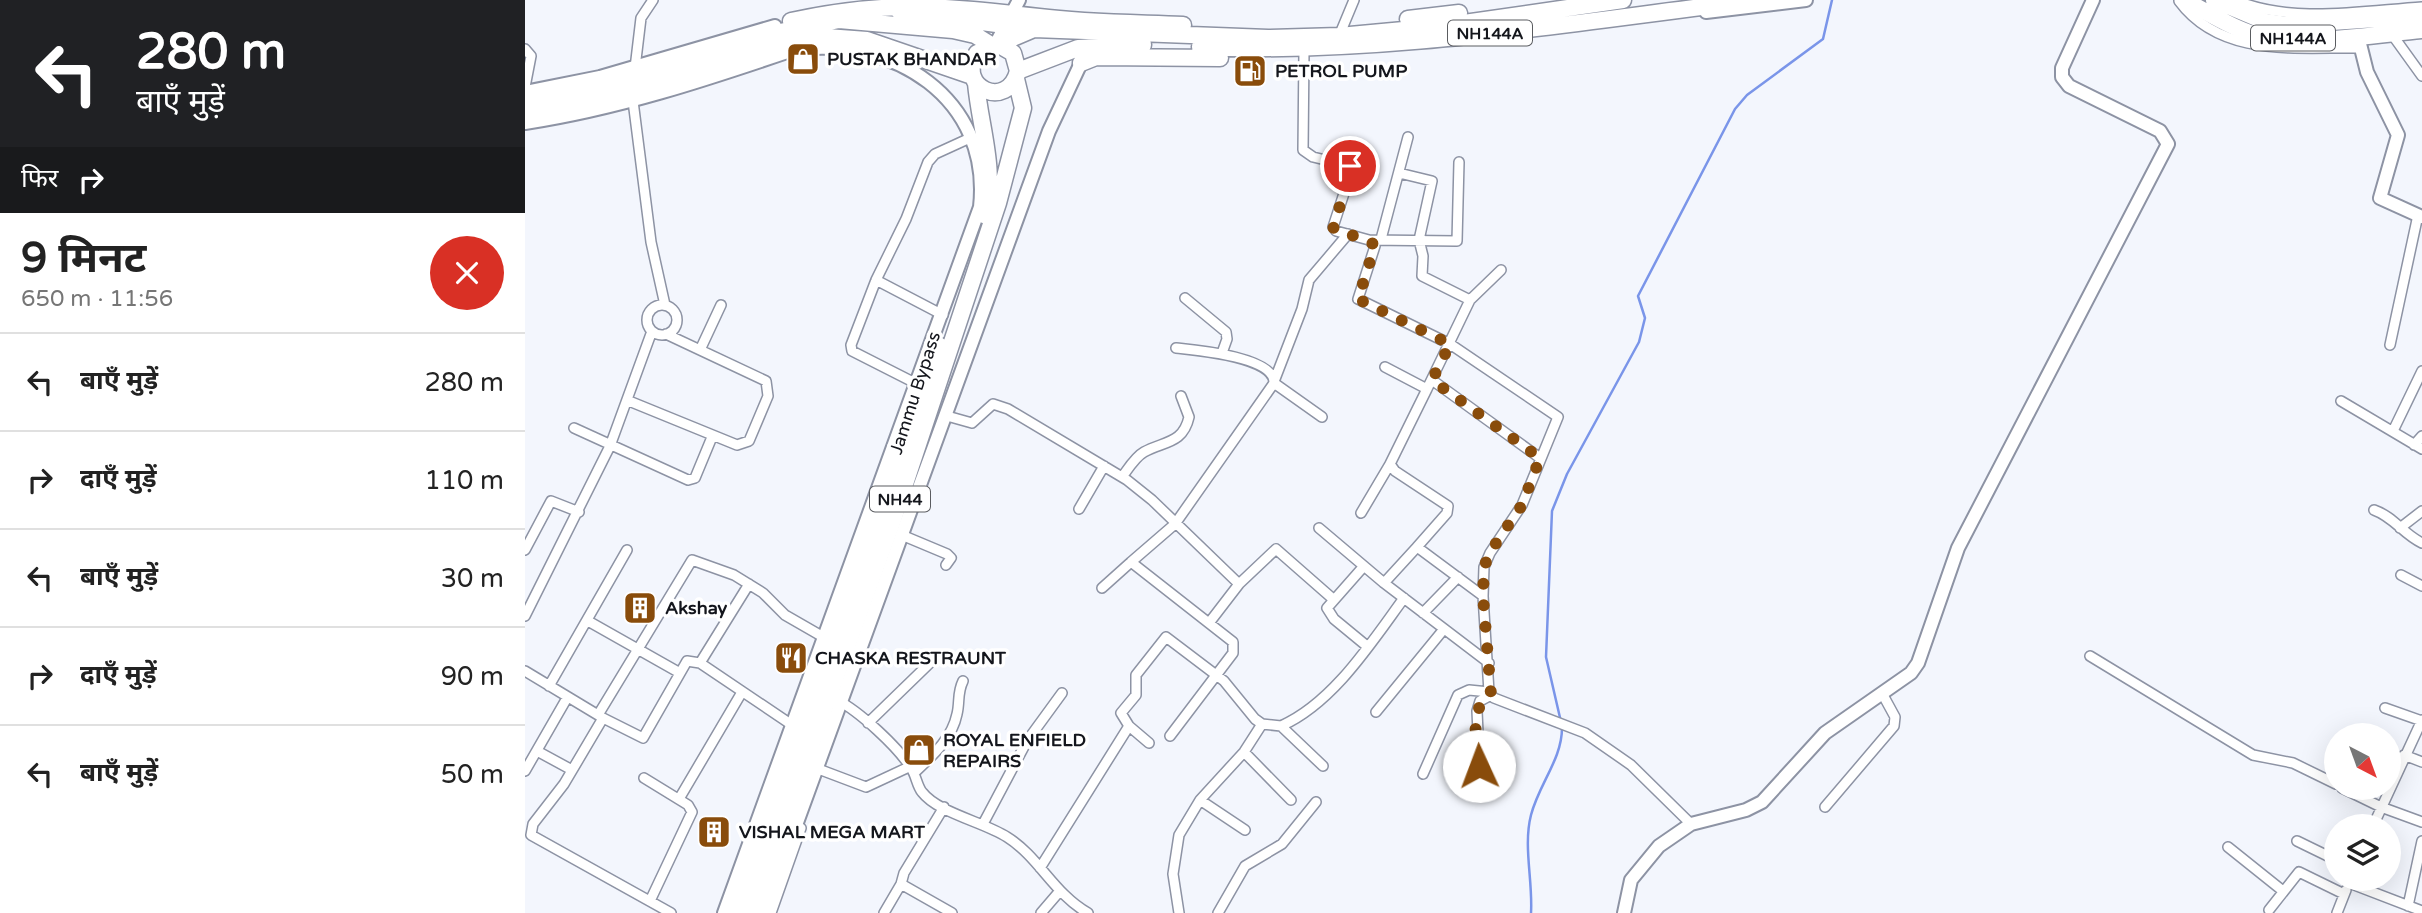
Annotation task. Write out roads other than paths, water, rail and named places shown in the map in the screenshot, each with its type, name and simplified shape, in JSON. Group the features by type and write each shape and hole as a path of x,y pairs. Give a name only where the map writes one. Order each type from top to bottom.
{"highway":[{"path":"1341,30 1558,0"},
{"name":"NH144A","path":"1267,44 1317,31 1436,27 1623,0"},
{"name":"NH144A","path":"995,45 1034,29 1267,44 1304,54 1407,43 1692,4 1758,0"},
{"name":"NH144A","path":"2184,0 2254,34 2298,38 2359,42 2391,33 2412,15"},
{"name":"NH144A","path":"2214,0 2266,22 2286,25 2412,15"},
{"path":"791,21 857,4 898,1 1012,12 1304,54"},
{"path":"525,101 634,78 884,12 1012,12 1034,29"},
{"path":"856,20 966,33 995,45"},
{"path":"525,113 622,94 814,30 867,40 974,80 989,92 1012,86 1017,75"},
{"path":"1081,63 1096,57 1317,31"},
{"name":"NH144A","path":"1017,75 1065,51 1089,46 1208,42"},
{"path":"974,80 971,68 977,53 995,45"},
{"name":"NH44","path":"995,45 1013,53 1017,75"},
{"name":"Jammu Bypass","path":"750,913 839,701 893,520 998,203 1023,108 1017,75"},
{"name":"Jammu Bypass","path":"734,913 850,600 979,235 988,201 990,173 974,80"}],"street":[{"path":"635,68 641,18 653,0"},
{"path":"1341,30 1354,0"},
{"path":"1692,4 1723,12 1806,0"},
{"path":"1624,913 1627,892 1637,870 1659,846 1691,824 1755,807 1778,786 1817,740 1901,683 1918,663 1958,548 2168,144 2160,131 2069,86 2061,77 2062,68 2093,0"},
{"path":"2178,0 2205,27 2244,42 2286,49 2359,42 2367,72 2398,135 2381,198 2420,216 2390,345"},
{"path":"2236,0 2274,11 2412,15"},
{"path":"2274,11 2281,0"},
{"path":"995,45 1012,12"},
{"path":"525,49 531,56 525,90 635,68 791,21 814,30 793,50"},
{"path":"2391,33 2422,76"},
{"path":"525,123 575,115 633,101 793,50 838,47 896,61 951,102 970,138 978,161 980,207 724,913"},
{"path":"1304,54 1303,150 1308,156 1352,168 1333,227 1369,240 1457,241 1459,162"},
{"path":"2410,58 2422,62"},
{"path":"771,913 839,701 904,536 1049,131 1081,63"},
{"path":"633,101 651,242 665,305"},
{"path":"1381,240 1408,137"},
{"path":"916,384 851,349 876,280 906,219 931,157 970,138"},
{"path":"1399,173 1432,181 1419,240 1424,260 1422,276 1465,295 1470,300"},
{"path":"1102,588 1175,524 1274,381 1302,309 1309,280 1348,234"},
{"path":"1369,240 1373,242 1375,250 1358,299 1450,344 1559,417 1522,505 1487,560 1483,596 1490,693"},
{"path":"1360,513 1390,464 1470,300 1501,270"},
{"path":"876,280 943,315"},
{"path":"1185,299 1226,331 1227,340 1222,353"},
{"path":"525,616 579,513 610,446 629,401 652,331 647,322 649,313 656,306 665,305 673,310 677,319 674,328 666,334"},
{"path":"700,350 721,305"},
{"path":"629,401 737,445 746,444 770,389 767,381 666,334 652,331"},
{"path":"1176,348 1222,353 1244,359 1322,417"},
{"path":"1385,367 1430,384 1540,458"},
{"path":"2393,431 2422,371"},
{"path":"1122,477 1141,453 1174,442 1185,429 1189,417 1181,396"},
{"path":"2341,401 2418,447 2422,436"},
{"path":"947,416 972,423 993,404 1000,405 1122,477 1152,500 1240,584"},
{"path":"574,428 692,480 712,437"},
{"path":"1384,583 1447,513 1448,506 1395,471 1390,464"},
{"path":"1079,509 1104,466"},
{"path":"525,550 528,534 551,501 579,513"},
{"path":"2374,510 2387,514 2407,536 2422,543"},
{"path":"2400,528 2422,511"},
{"path":"1319,527 1384,583 1489,663"},
{"path":"904,536 950,556 946,565"},
{"path":"1417,547 1483,596"},
{"path":"1209,623 1240,584 1276,549 1333,599"},
{"path":"549,686 627,550"},
{"path":"671,913 531,835 533,824 572,770 638,649 692,559 749,584 763,593 785,615 824,638"},
{"path":"1131,562 1209,623 1235,647 1170,736"},
{"path":"1364,566 1327,606 1329,612 1368,647"},
{"path":"2401,575 2422,586"},
{"path":"1423,613 1458,578"},
{"path":"700,663 749,584"},
{"path":"1281,726 1322,697 1368,647 1403,598"},
{"path":"588,621 680,673"},
{"path":"1376,712 1444,629"},
{"path":"1149,743 1129,726 1121,713 1136,695 1136,675 1162,638 1168,637 1230,687 1262,724 1281,726 1323,766"},
{"path":"2090,656 2253,755 2265,760 2294,762 2324,778"},
{"path":"868,723 935,658"},
{"path":"525,671 600,717 643,738 687,661 700,663 792,725"},
{"path":"821,770 866,787 912,769 939,749 950,734 958,712 958,691 963,681"},
{"path":"1423,774 1458,695 1469,690 1490,693 1566,723 1631,765 1691,824"},
{"path":"679,799 742,692"},
{"path":"983,824 1027,741 1062,693"},
{"path":"1480,777 1477,711 1480,701 1490,693"},
{"path":"1825,807 1894,726 1895,717 1883,695"},
{"path":"525,771 567,698"},
{"path":"839,701 868,723 912,769 922,792 944,807 983,824 1017,844 1059,892 1088,913"},
{"path":"764,913 821,770 839,701"},
{"path":"2378,814 2422,721 2385,708"},
{"path":"1179,913 1173,874 1176,845 1200,800 1244,752 1262,724"},
{"path":"1040,868 1129,726"},
{"path":"537,751 572,770"},
{"path":"1244,752 1291,800"},
{"path":"2404,755 2422,762"},
{"path":"644,778 688,805 692,812 650,901"},
{"path":"1200,800 1245,830"},
{"path":"2367,800 2422,822"},
{"path":"1218,913 1245,866 1257,856 1282,844 1316,802"},
{"path":"884,913 901,884 904,873 944,807"},
{"path":"2297,841 2324,854"},
{"path":"2408,906 2422,841"},
{"path":"2228,847 2283,891"},
{"path":"2269,910 2299,873 2344,894"},
{"path":"901,884 952,913"},
{"path":"2337,913 2345,891"},
{"path":"2373,891 2422,911"},
{"path":"1041,913 1059,892"}],"waterway":[{"path":"1561,722 1546,657 1552,511 1567,474 1639,342 1645,318 1638,296 1735,109 1747,95 1823,39 1832,0"},
{"path":"1531,913 1528,851 1531,815 1558,750 1562,728"}],"place":[{"name":"PUSTAK BHANDAR","path":"803,59"},
{"name":"PETROL PUMP","path":"1250,71"},
{"name":"Akshay","path":"640,608"},
{"name":"CHASKA RESTRAUNT","path":"791,658"},
{"name":"ROYAL ENFIELD REPAIRS","path":"919,750"},
{"name":"VISHAL MEGA MART","path":"714,832"}]}
